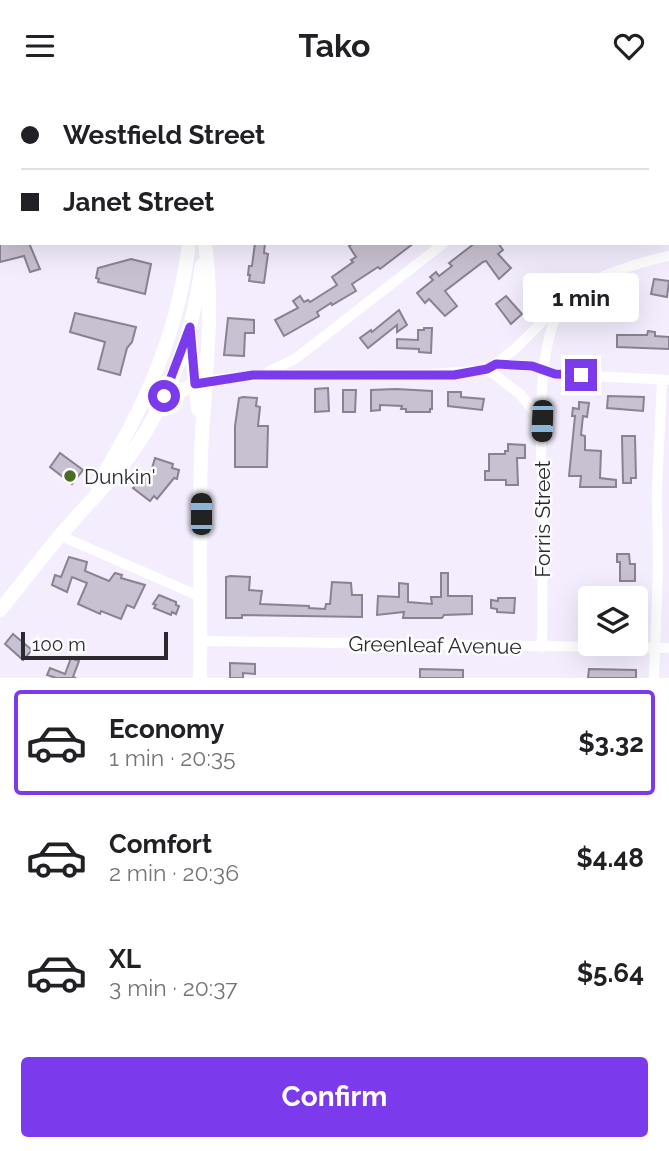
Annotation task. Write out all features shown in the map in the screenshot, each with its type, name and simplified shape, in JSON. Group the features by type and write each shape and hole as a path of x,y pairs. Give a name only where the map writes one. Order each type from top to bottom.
{"main road":[{"path":"80,513 132,424 161,363 178,306 188,245"},
{"path":"0,610 124,463 153,416 173,375 190,327 205,245"},
{"path":"201,678 201,382 209,275 205,245"},
{"path":"190,327 201,382"},
{"path":"153,416 174,395 201,382"}],"street":[{"path":"201,382 276,370 295,359 441,245"},
{"path":"491,367 583,288 609,274 669,256"},
{"name":"Forris Street","path":"542,647 544,372 550,333 564,302"},
{"path":"253,375 454,375 491,367 532,366 544,372 665,379 657,493 658,569 654,678"},
{"path":"491,367 520,394 542,421"},
{"path":"61,536 201,597"},
{"name":"Greenleaf Avenue","path":"201,641 669,647"}],"building":[{"path":"0,245 30,245 40,269 30,272 24,256 0,262"},
{"path":"255,245 265,245 264,253 268,254 264,283 249,281 249,266 252,266"},
{"path":"411,245 380,269 378,267 352,284 356,291 332,305 331,303 317,312 319,316 284,336 275,320 298,308 293,301 300,296 304,302 310,302 337,285 332,277 356,257 349,246"},
{"path":"472,245 499,245 503,250 498,254 511,268 499,279 486,261 483,262 445,291 457,306 445,316 429,299 425,303 417,293 433,280 430,277 436,272 439,276 452,266 449,263"},
{"path":"131,259 151,264 145,294 98,282 98,268"},
{"path":"654,279 669,281 667,297 651,294"},
{"path":"506,296 522,314 511,324 496,304"},
{"path":"399,310 407,325 397,332 397,325 368,348 360,338 371,330 372,332"},
{"path":"75,313 136,327 120,375 98,369 105,342 70,332"},
{"path":"228,318 254,320 254,333 245,333 244,356 224,355"},
{"path":"432,328 431,353 419,352 419,349 397,348 397,339 418,340 418,330"},
{"path":"648,331 655,332 655,336 669,337 669,349 617,347 617,335 647,335"},
{"path":"328,388 329,411 315,412 315,389"},
{"path":"343,390 356,390 355,412 343,412"},
{"path":"371,390 432,391 432,409 430,412 406,412 406,409 401,409 402,406 380,405 380,410 371,411"},
{"path":"448,392 461,392 461,397 484,399 482,410 448,406"},
{"path":"608,396 644,397 643,411 607,408"},
{"path":"239,398 257,398 256,406 260,407 258,426 268,426 267,467 235,467 235,426"},
{"path":"579,402 589,403 587,417 583,416 581,435 585,436 585,450 601,451 600,478 616,480 616,487 580,487 581,476 569,476 575,416 572,416 573,408 579,409"},
{"path":"622,436 635,436 636,478 631,478 631,483 623,483"},
{"path":"508,444 525,445 525,458 517,458 518,485 506,485 506,480 485,480 485,471 489,471 489,454 505,454"},
{"name":"Dunkin'","path":"60,453 83,470 72,484 50,467"},
{"path":"155,458 173,464 172,468 179,470 177,479 174,478 157,499 154,496 150,501 133,488 146,472 150,475"},
{"path":"617,554 629,554 630,564 635,564 635,581 620,581"},
{"path":"69,557 87,562 85,571 109,581 115,573 122,575 121,578 145,585 134,608 127,605 121,619 101,611 100,614 78,604 87,583 72,577 67,592 52,585 55,575 61,577"},
{"path":"441,573 448,573 448,596 472,596 472,614 444,615 442,618 403,618 404,612 377,615 378,596 399,597 399,583 408,584 408,602 432,604 431,597 441,597"},
{"path":"226,577 250,577 249,590 262,591 260,604 325,609 326,604 330,604 332,582 351,583 352,595 362,595 362,617 242,615 242,618 226,618"},
{"path":"159,595 176,602 179,606 176,614 172,612 171,615 154,608 156,605 153,604"},
{"path":"498,598 515,598 514,613 497,612 497,609 491,608 491,600 498,601"},
{"path":"13,634 32,650 23,660 5,644"},
{"path":"71,658 79,661 73,677 76,678 47,675 50,668 65,674"},
{"path":"230,663 255,664 255,674 243,673 243,678 230,678"},
{"path":"420,669 463,670 463,678 420,678"},
{"path":"589,669 636,670 636,678 588,678"}],"place":[{"name":"Dunkin'","path":"70,476"}],"route":[{"path":"164,396 190,327 195,384 207,380 253,375 454,375 487,369 496,364 532,366 544,372 581,375"}]}
